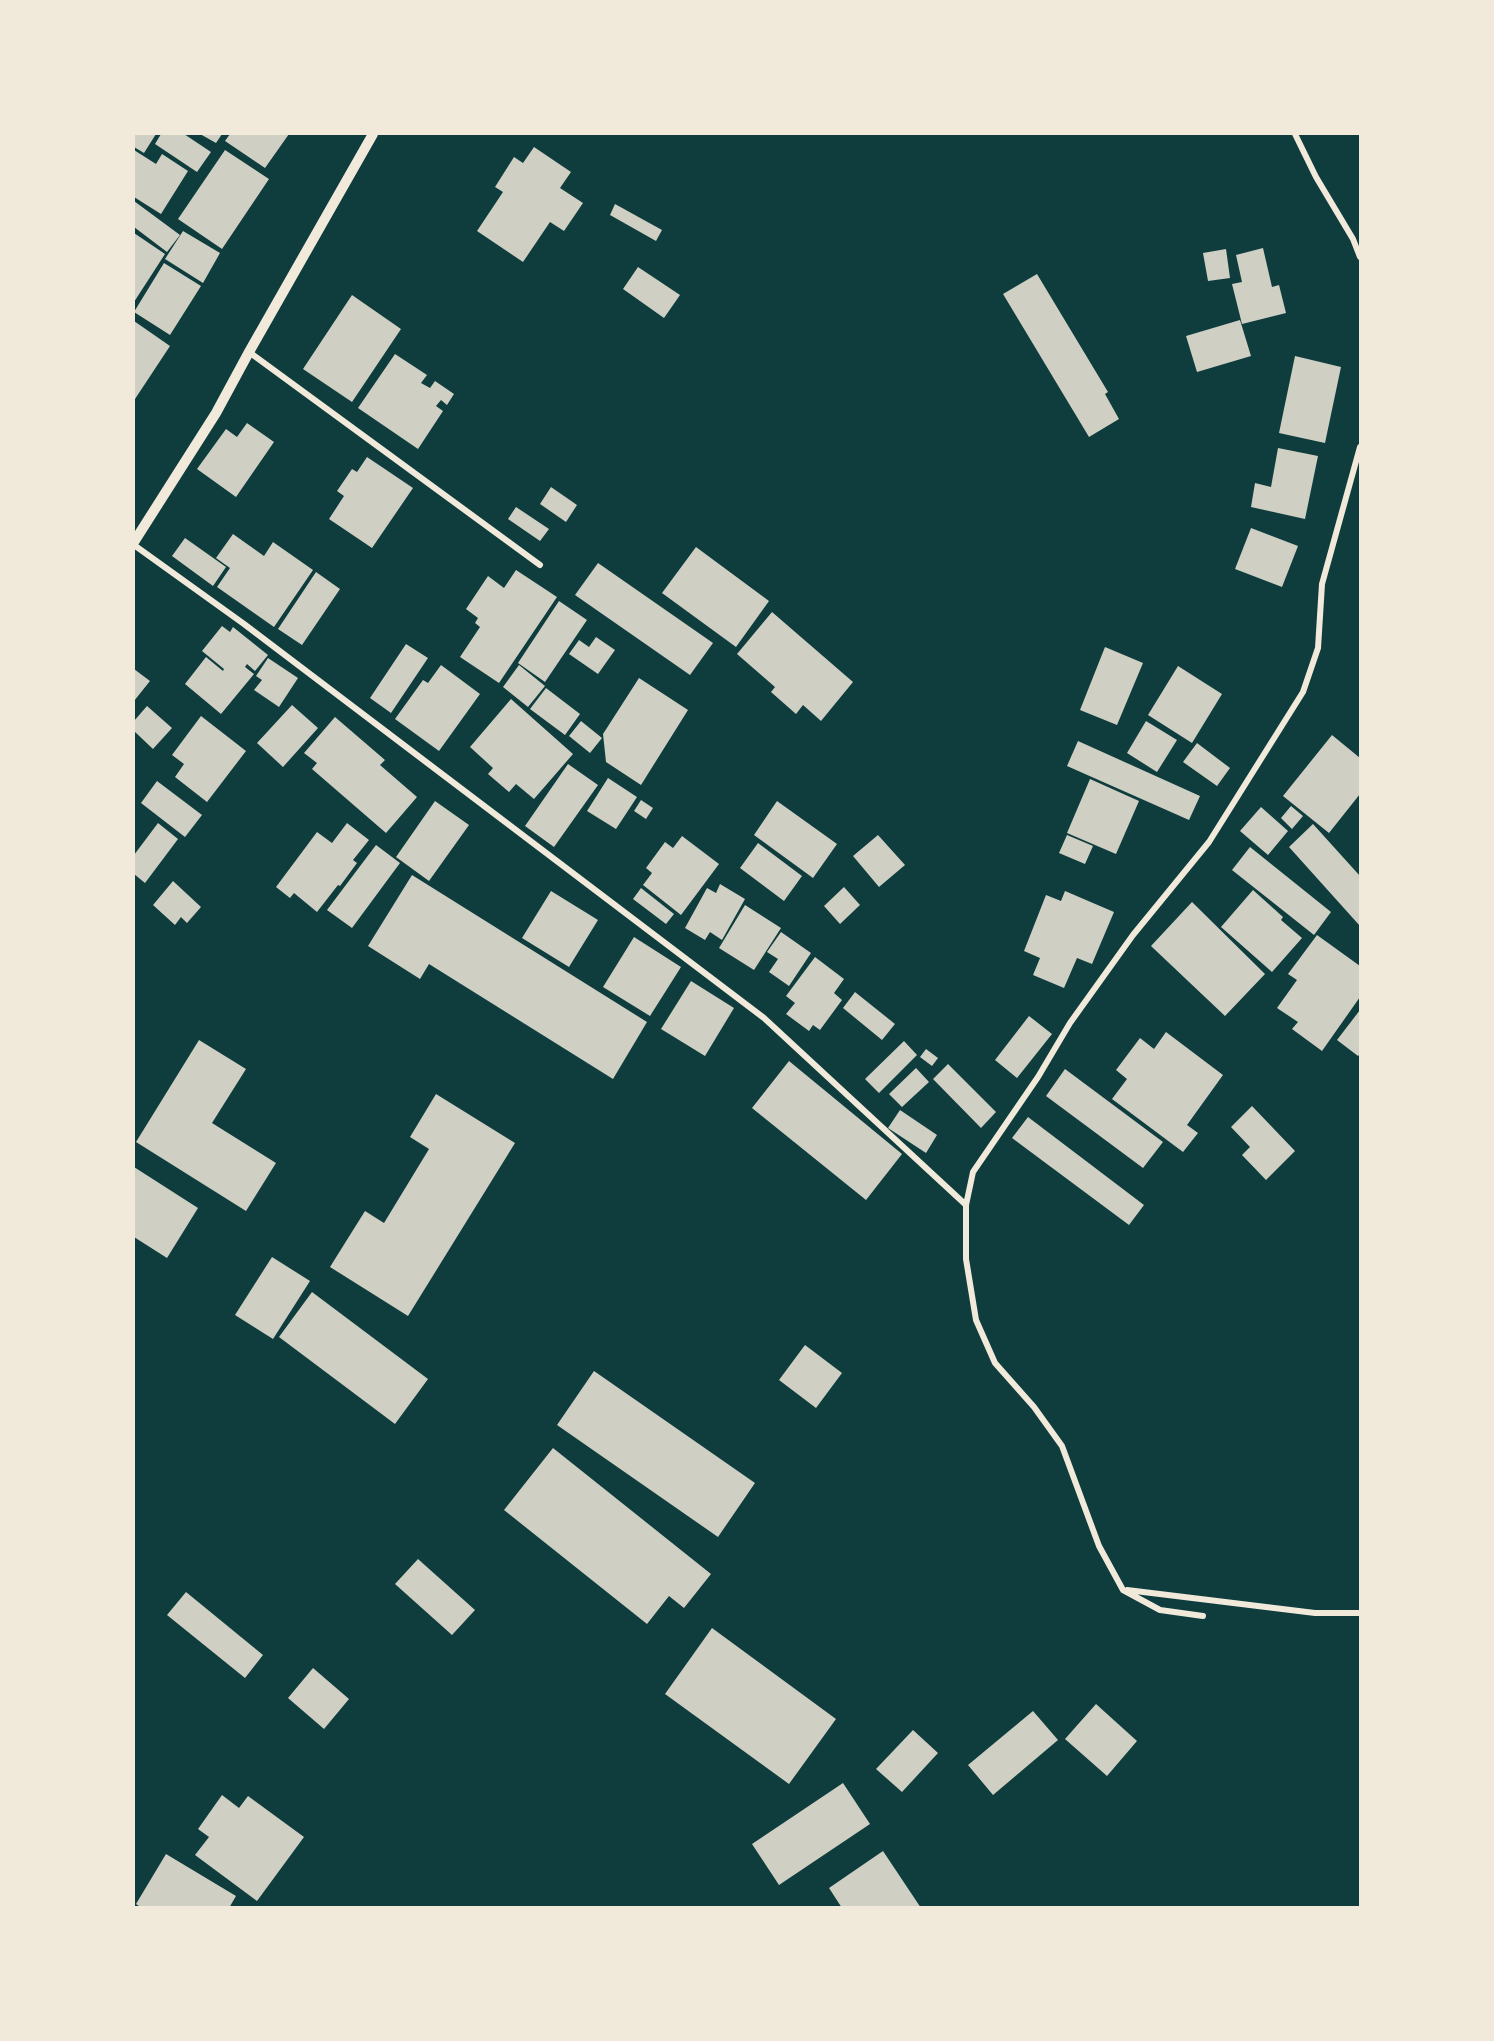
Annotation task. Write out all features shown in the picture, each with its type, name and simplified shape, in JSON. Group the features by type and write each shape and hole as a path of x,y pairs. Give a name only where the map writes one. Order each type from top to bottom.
{"street":[{"path":"373,134 216,413 134,544 244,624 764,1018 966,1205"},
{"path":"1295,134 1316,177 1353,238 1360,257"},
{"path":"249,352 540,565"},
{"path":"1203,1616 1160,1610 1124,1590 1099,1546 1062,1446 1034,1407 995,1363 976,1320 966,1259 966,1205 973,1172 1038,1077 1070,1023 1133,935 1209,842 1303,692 1318,648 1322,584 1360,447"},
{"path":"1124,1590 1315,1613 1360,1613"}],"building":[{"path":"134,134 156,134 144,153 134,147"},
{"path":"161,134 184,134 211,152 197,172 155,144"},
{"path":"200,134 222,134 216,143"},
{"path":"230,134 289,134 265,168 225,141"},
{"path":"534,147 571,172 560,188 583,203 564,231 550,222 523,262 477,231 503,192 495,187 514,157 523,163"},
{"path":"134,150 156,164 162,154 188,171 161,214 134,197"},
{"path":"225,150 269,179 222,249 178,219"},
{"path":"134,201 180,235 167,252 134,227"},
{"path":"615,204 662,230 656,241 610,215"},
{"path":"183,231 220,253 203,283 165,259"},
{"path":"134,233 165,254 134,302"},
{"path":"1263,248 1272,287 1279,285 1286,313 1242,324 1232,284 1242,282 1236,255"},
{"path":"1226,249 1230,278 1208,281 1203,253"},
{"path":"164,263 201,286 170,335 134,312"},
{"path":"638,267 680,295 664,318 623,289"},
{"path":"1037,274 1108,392 1105,394 1119,419 1089,437 1003,294"},
{"path":"352,295 401,329 352,402 303,369"},
{"path":"1240,320 1251,356 1197,372 1186,336"},
{"path":"134,321 170,346 135,399 134,398"},
{"path":"395,354 427,375 421,383 430,388 435,381 454,394 447,405 441,400 436,406 443,411 418,449 358,408"},
{"path":"1295,356 1341,367 1325,443 1279,433"},
{"path":"247,423 274,442 236,497 197,469 226,429 237,437"},
{"path":"1278,448 1318,456 1305,519 1251,507 1255,483 1271,487"},
{"path":"367,457 413,488 372,548 329,519 344,496 337,491 352,469 357,472"},
{"path":"551,487 577,505 566,522 540,504"},
{"path":"516,507 549,529 540,541 508,519"},
{"path":"1251,528 1298,546 1282,587 1235,569"},
{"path":"233,534 264,556 273,542 313,570 274,627 217,587 230,568 216,558"},
{"path":"185,538 226,567 213,586 172,556"},
{"path":"696,547 769,601 736,647 662,593"},
{"path":"598,563 713,643 690,675 575,595"},
{"path":"516,570 557,597 499,683 460,657 480,627 475,623 478,618 466,609 488,576 504,588"},
{"path":"316,572 340,589 302,645 278,629"},
{"path":"559,601 587,620 545,682 518,663"},
{"path":"772,612 853,682 821,721 803,705 796,714 771,692 775,687 737,654"},
{"path":"222,626 230,632 233,627 268,655 255,671 247,664 245,667 254,674 221,714 185,684 206,657 223,671 224,669 202,651"},
{"path":"596,637 615,650 598,674 569,654 579,640 589,647"},
{"path":"406,644 428,658 391,713 370,698"},
{"path":"1105,647 1143,663 1117,725 1080,710"},
{"path":"268,658 298,678 279,707 254,690 262,680 256,676"},
{"path":"441,665 480,694 439,751 395,719 423,680 428,683"},
{"path":"519,665 545,686 528,707 503,687"},
{"path":"1178,666 1222,694 1192,743 1148,715"},
{"path":"134,669 150,681 134,701"},
{"path":"639,678 688,710 641,785 606,762 603,734"},
{"path":"546,688 580,714 565,735 530,709"},
{"path":"511,699 573,754 534,799 516,784 509,792 488,774 493,768 470,747"},
{"path":"292,705 318,728 283,767 257,743"},
{"path":"147,706 172,728 153,749 134,731 134,721"},
{"path":"201,716 246,751 207,802 175,777 184,764 172,755"},
{"path":"335,717 385,760 380,765 417,797 386,833 312,769 317,763 304,753"},
{"path":"581,721 602,738 590,753 569,736"},
{"path":"1146,721 1177,740 1157,772 1127,753"},
{"path":"1332,735 1360,758 1360,794 1329,833 1283,796"},
{"path":"1078,741 1200,796 1189,820 1067,766"},
{"path":"1197,743 1230,768 1217,786 1183,762"},
{"path":"568,764 598,785 554,847 525,826"},
{"path":"608,778 637,797 616,829 587,811"},
{"path":"1090,779 1139,801 1116,854 1067,833"},
{"path":"157,781 202,815 185,837 141,803"},
{"path":"641,800 653,808 646,819 634,811"},
{"path":"435,801 469,825 429,881 396,857"},
{"path":"777,801 837,844 813,878 754,835"},
{"path":"1291,806 1303,816 1292,829 1281,818"},
{"path":"1261,807 1288,831 1268,855 1240,831"},
{"path":"158,823 178,839 145,883 134,874 134,855"},
{"path":"347,823 369,840 353,860 357,863 317,912 294,893 290,898 276,887 317,832 332,843"},
{"path":"1313,824 1360,876 1360,926 1289,847"},
{"path":"878,835 905,865 879,887 853,856"},
{"path":"1067,835 1093,846 1085,864 1059,853"},
{"path":"682,836 719,864 681,915 643,885 652,873 646,868 665,842 673,848"},
{"path":"758,843 802,876 784,901 740,868"},
{"path":"376,845 400,863 352,928 327,910"},
{"path":"1250,847 1331,912 1314,935 1232,870"},
{"path":"412,875 647,1022 613,1079 429,964 420,979 368,946"},
{"path":"173,881 201,907 187,923 181,917 175,925 153,905"},
{"path":"720,884 745,899 722,940 710,932 705,940 685,928 707,888 716,893"},
{"path":"844,887 860,905 840,924 824,906"},
{"path":"641,888 674,914 666,924 633,899"},
{"path":"1253,890 1283,917 1281,920 1302,938 1272,972 1221,927"},
{"path":"551,891 598,920 569,967 522,938"},
{"path":"1065,891 1114,912 1092,964 1077,958 1064,988 1033,975 1040,958 1024,951 1046,895 1061,901"},
{"path":"1192,902 1265,974 1225,1016 1151,946"},
{"path":"745,905 781,928 754,970 719,948"},
{"path":"781,932 811,953 789,986 769,972 778,959 767,952"},
{"path":"1317,935 1360,966 1360,997 1322,1051 1292,1029 1298,1022 1277,1008 1297,980 1288,974"},
{"path":"634,937 681,967 650,1016 603,987"},
{"path":"815,957 844,979 834,993 842,1000 820,1030 813,1025 809,1031 786,1014 795,1003 786,996"},
{"path":"691,981 734,1008 705,1056 661,1029"},
{"path":"855,992 895,1024 882,1040 843,1008"},
{"path":"1360,1010 1360,1054 1358,1056 1337,1040"},
{"path":"1029,1016 1052,1034 1017,1078 995,1060"},
{"path":"1166,1032 1223,1075 1187,1125 1198,1133 1183,1152 1112,1099 1127,1079 1116,1070 1140,1038 1154,1049"},
{"path":"199,1040 246,1069 212,1123 276,1163 246,1211 136,1142"},
{"path":"904,1041 917,1055 879,1093 865,1079"},
{"path":"926,1049 938,1058 932,1066 920,1057"},
{"path":"789,1061 902,1154 866,1200 752,1108"},
{"path":"948,1064 996,1112 981,1128 933,1079"},
{"path":"916,1068 929,1082 902,1107 889,1094"},
{"path":"1065,1069 1163,1142 1143,1168 1046,1096"},
{"path":"436,1094 515,1143 408,1316 330,1267 365,1211 384,1223 429,1149 410,1137"},
{"path":"1252,1106 1295,1151 1266,1180 1242,1155 1250,1147 1231,1127"},
{"path":"900,1110 937,1135 926,1153 888,1128"},
{"path":"1028,1117 1144,1205 1129,1225 1012,1138"},
{"path":"134,1167 198,1208 167,1258 134,1237"},
{"path":"272,1257 310,1281 273,1339 235,1315"},
{"path":"312,1292 428,1379 395,1424 279,1337"},
{"path":"805,1345 842,1373 816,1408 779,1380"},
{"path":"594,1371 755,1483 718,1537 557,1425"},
{"path":"553,1448 711,1574 684,1608 669,1596 647,1624 504,1510"},
{"path":"418,1559 475,1610 452,1635 395,1584"},
{"path":"186,1592 263,1655 245,1678 167,1615"},
{"path":"712,1628 836,1719 789,1784 665,1694"},
{"path":"313,1668 349,1699 324,1729 288,1698"},
{"path":"1096,1704 1137,1741 1107,1776 1065,1739"},
{"path":"1033,1711 1058,1740 993,1795 968,1765"},
{"path":"913,1730 938,1753 902,1792 876,1769"},
{"path":"843,1783 870,1824 779,1885 752,1844"},
{"path":"222,1795 239,1808 248,1796 304,1837 257,1901 195,1855 209,1837 198,1829"},
{"path":"883,1851 921,1908 842,1908 829,1888"},
{"path":"166,1854 236,1896 229,1908 142,1908 136,1904"}]}
